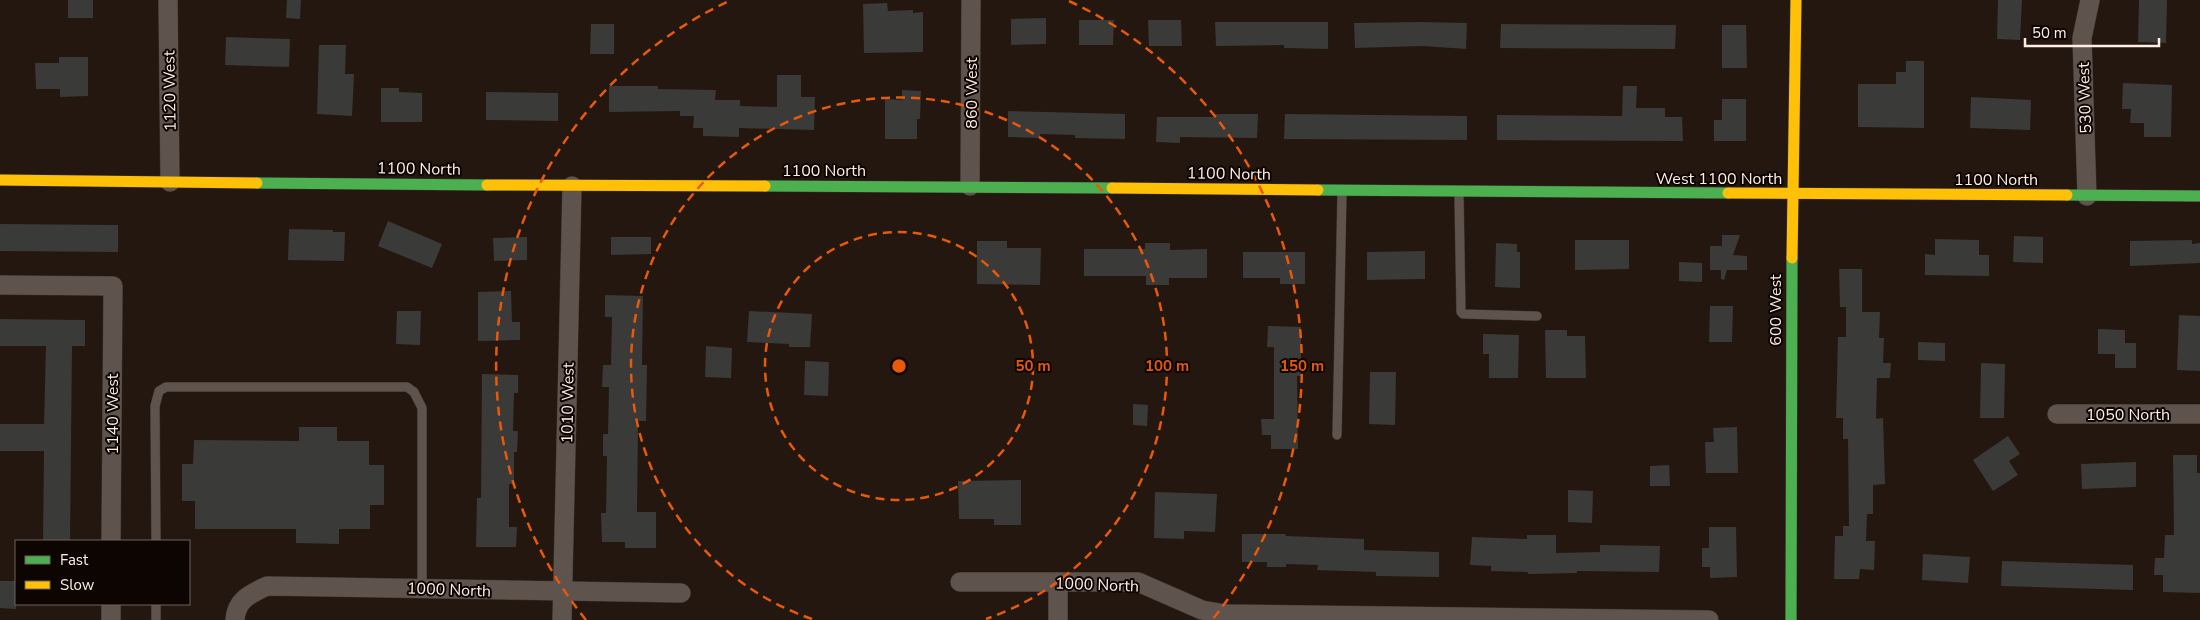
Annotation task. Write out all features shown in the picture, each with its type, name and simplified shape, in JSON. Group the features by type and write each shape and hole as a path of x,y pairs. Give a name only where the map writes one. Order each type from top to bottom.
{"main road":[{"name":"600 West","path":"1791,620 1792,195 1796,0"},
{"name":"1100 North","path":"0,180 572,186 970,186 1647,194"},
{"name":"West 1100 North","path":"1647,194 1792,195"},
{"name":"1100 North","path":"1792,195 2200,196"}],"street":[{"name":"1120 West","path":"168,0 170,182"},
{"name":"860 West","path":"970,186 972,0"},
{"name":"530 West","path":"2088,196 2082,38 2090,0"},
{"name":"1010 West","path":"562,620 572,186"},
{"name":"1140 West","path":"0,285 114,286 111,540"},
{"name":"1050 North","path":"2057,414 2200,414"},
{"name":"1000 North","path":"960,582 1138,582 1202,610 1226,614 1709,620"},
{"path":"1058,582 1058,620"},
{"name":"1000 North","path":"235,620 235,613 245,596 267,586 681,593"},
{"path":"111,605 111,620"}],"lane":[{"path":"1338,435 1342,190"},
{"path":"1459,192 1461,312 1463,314 1537,316"},
{"path":"156,540 155,406 159,391 166,387 407,387 414,392 422,408 422,588"},
{"path":"156,605 156,620"}],"building":[{"path":"68,0 93,0 93,18 68,18"},
{"path":"287,0 301,0 300,19 286,18"},
{"path":"1998,0 2022,0 2020,40 1997,39"},
{"path":"2139,0 2167,0 2166,43 2138,42"},
{"path":"887,3 888,11 913,10 913,13 923,12 923,52 864,53 863,4"},
{"path":"1046,18 1046,44 1011,45 1011,19"},
{"path":"1079,20 1114,20 1113,45 1079,45"},
{"path":"1148,20 1181,20 1182,46 1149,46"},
{"path":"1215,22 1328,22 1328,49 1284,48 1284,45 1216,46"},
{"path":"1354,23 1467,23 1466,49 1423,46 1355,48"},
{"path":"591,24 614,24 614,54 590,54"},
{"path":"1501,24 1676,25 1675,49 1500,48"},
{"path":"1722,25 1746,25 1747,68 1722,68"},
{"path":"226,37 290,39 289,67 225,65"},
{"path":"319,45 346,45 345,74 354,74 352,116 317,114"},
{"path":"59,57 88,57 88,96 60,97 60,89 36,89 35,63 59,63"},
{"path":"1906,61 1924,61 1924,128 1858,127 1858,84 1896,84 1896,72 1906,72"},
{"path":"777,75 801,75 801,97 815,97 814,130 739,128 739,137 703,136 703,128 693,128 694,116 680,116 680,111 609,112 609,86 658,86 658,89 716,90 715,100 740,100 740,106 777,107"},
{"path":"2123,83 2172,85 2171,137 2144,137 2144,123 2130,123 2131,109 2122,109"},
{"path":"1623,86 1637,86 1636,108 1665,108 1665,117 1682,117 1683,141 1497,140 1497,115 1622,116"},
{"path":"381,88 399,88 399,92 422,93 422,122 381,122"},
{"path":"902,90 921,91 920,119 917,119 917,139 885,139 885,99 902,100"},
{"path":"486,92 558,93 558,121 486,120"},
{"path":"1971,97 2031,100 2030,130 1970,128"},
{"path":"1722,99 1746,99 1746,141 1714,141 1714,120 1722,120"},
{"path":"1008,111 1125,114 1125,139 1075,138 1075,135 1040,134 1040,138 1008,137"},
{"path":"1214,114 1258,114 1257,138 1180,137 1180,143 1156,142 1157,117 1214,117"},
{"path":"1285,114 1467,116 1467,140 1284,139"},
{"path":"388,221 442,244 432,268 378,246"},
{"path":"0,224 118,225 118,252 0,251"},
{"path":"289,229 345,232 344,261 288,260"},
{"path":"1722,235 1740,235 1733,255 1747,256 1747,270 1727,270 1724,280 1721,279 1721,270 1710,270 1710,246 1722,246"},
{"path":"2014,236 2043,237 2043,263 2013,262"},
{"path":"527,237 527,260 494,261 493,238"},
{"path":"611,237 651,237 651,254 611,255"},
{"path":"1935,239 1979,240 1979,255 1989,255 1989,276 1925,275 1925,254 1935,255"},
{"path":"1575,240 1629,240 1629,269 1575,270"},
{"path":"2192,240 2192,244 2200,243 2200,263 2130,266 2130,241"},
{"path":"977,241 1007,241 1007,248 1041,248 1040,285 977,284"},
{"path":"1145,243 1170,243 1170,250 1207,249 1207,278 1169,278 1169,285 1146,285 1146,276 1084,276 1084,249 1145,249"},
{"path":"1496,243 1517,244 1517,252 1520,252 1520,288 1495,287"},
{"path":"1425,251 1425,279 1367,280 1367,252"},
{"path":"1243,252 1305,252 1305,284 1280,284 1280,278 1243,278"},
{"path":"1679,262 1702,263 1702,282 1679,281"},
{"path":"1839,269 1862,269 1862,312 1880,312 1879,338 1884,338 1883,363 1891,363 1890,378 1877,378 1876,419 1883,418 1885,484 1873,485 1873,514 1867,514 1866,541 1875,541 1874,570 1860,569 1859,579 1834,579 1835,536 1843,536 1843,526 1849,526 1848,439 1843,439 1843,418 1836,418 1838,337 1846,337 1846,307 1840,307"},
{"path":"511,291 512,322 520,322 520,340 478,341 478,292"},
{"path":"605,295 643,296 642,365 647,365 646,421 638,421 637,512 656,512 656,548 625,548 625,542 602,542 601,513 606,513 607,456 603,456 603,434 608,434 609,387 602,387 603,365 611,365 612,317 605,317"},
{"path":"1710,306 1733,306 1732,342 1709,342"},
{"path":"397,311 421,311 420,345 396,344"},
{"path":"749,311 812,314 810,347 789,347 789,344 747,342"},
{"path":"2179,315 2200,316 2200,371 2177,370"},
{"path":"0,319 85,320 85,346 72,346 70,540 43,540 44,451 0,451 0,424 44,424 46,346 0,346"},
{"path":"1268,326 1301,327 1301,376 1297,376 1298,449 1271,449 1271,435 1262,435 1261,419 1274,419 1274,347 1267,347"},
{"path":"2098,329 2125,330 2125,343 2136,343 2136,368 2115,368 2115,354 2098,354"},
{"path":"1545,330 1567,330 1567,336 1585,336 1586,378 1546,378"},
{"path":"1483,334 1519,335 1518,378 1489,378 1489,354 1483,354"},
{"path":"1918,342 1945,343 1945,361 1918,360"},
{"path":"706,346 732,348 731,378 705,377"},
{"path":"805,361 829,362 828,396 804,395"},
{"path":"1981,363 2005,364 2004,418 1980,418"},
{"path":"1370,372 1396,372 1395,425 1369,424"},
{"path":"482,374 518,375 518,393 514,393 513,431 518,431 517,452 514,452 514,484 509,484 509,527 517,527 516,547 476,547 477,498 481,498"},
{"path":"1133,404 1148,405 1147,426 1133,425"},
{"path":"299,427 337,427 337,441 369,441 369,465 384,465 384,505 370,505 370,529 339,529 339,544 296,543 296,529 195,529 195,501 182,501 182,464 193,464 194,440 299,441"},
{"path":"1737,427 1738,473 1706,473 1705,442 1714,442 1713,428"},
{"path":"2008,436 2020,454 2009,461 2018,475 1993,491 1973,460"},
{"path":"2173,455 2197,455 2197,473 2200,473 2200,593 2163,592 2163,575 2154,575 2155,558 2164,558 2165,535 2174,535"},
{"path":"2136,462 2136,487 2082,489 2081,464"},
{"path":"1669,465 1670,486 1650,486 1650,466"},
{"path":"1021,480 1021,525 994,525 994,519 959,519 958,481"},
{"path":"1568,490 1593,491 1592,523 1568,522"},
{"path":"1155,492 1217,494 1215,532 1184,531 1184,539 1154,538"},
{"path":"1709,527 1736,527 1737,577 1710,578 1710,567 1702,567 1702,548 1709,548"},
{"path":"1242,534 1285,534 1286,536 1364,539 1364,550 1439,552 1439,577 1376,576 1376,572 1317,570 1318,565 1286,564 1286,567 1267,567 1267,562 1242,562"},
{"path":"1527,535 1556,535 1556,553 1600,552 1600,545 1660,546 1659,572 1577,571 1577,573 1528,574 1528,572 1491,571 1491,566 1470,565 1472,537 1527,539"},
{"path":"1923,554 1970,557 1968,583 1922,580"},
{"path":"2002,561 2133,565 2133,590 2001,586"},
{"path":"0,581 15,581 16,609 0,608"}],"traffic: fast":[{"path":"257,183 487,185"},
{"path":"765,186 1112,188"},
{"path":"1318,190 1728,193"},
{"path":"2067,195 2200,196"},
{"path":"1791,620 1792,258"}],"traffic: slow":[{"path":"1792,258 1796,0"},
{"path":"0,180 257,183"},
{"path":"487,185 765,186"},
{"path":"1112,188 1318,190"},
{"path":"1728,193 2067,195"}]}
